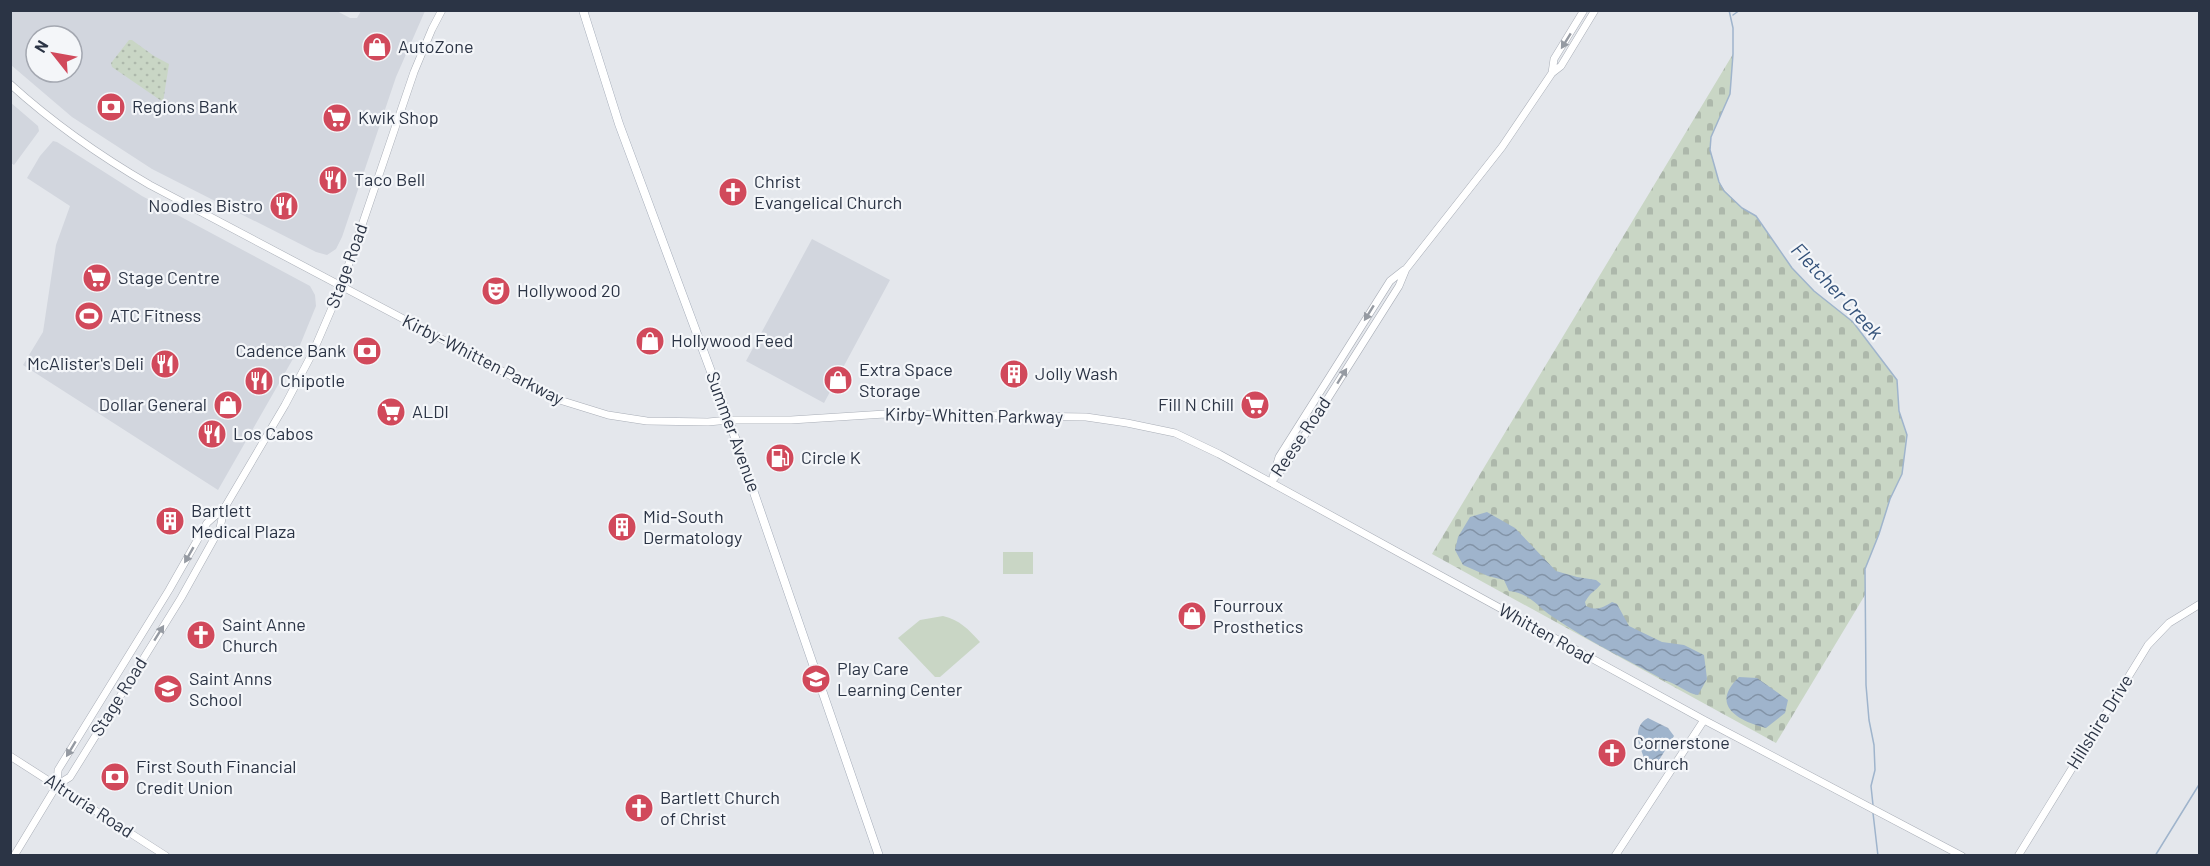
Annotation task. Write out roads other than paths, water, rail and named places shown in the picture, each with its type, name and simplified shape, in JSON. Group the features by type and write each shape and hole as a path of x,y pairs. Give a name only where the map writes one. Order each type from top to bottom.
{"main road":[{"name":"Stage Road","path":"14,855 57,785 69,777 177,603 220,528 224,509 301,377 341,287 414,72 442,10"},
{"name":"Summer Avenue","path":"583,10 619,124 729,420 879,855"},
{"name":"Reese Road","path":"1552,73 1554,59 1584,10"},
{"name":"Reese Road","path":"1271,482 1300,443 1399,286 1406,269 1502,147 1552,73 1561,66 1595,10"},
{"name":"Kirby-Whitten Parkway","path":"10,84 57,124 116,165 341,287 441,337 553,398 580,408 647,421 791,420 885,414 1086,417 1127,423"},
{"name":"Whitten Road","path":"1127,423 1175,434 1216,452 1704,720 1962,855"},
{"name":"Stage Road","path":"57,785 58,770 169,590 207,523 224,509"},
{"name":"Hillshire Drive","path":"2018,855 2148,645 2169,623 2199,604"},
{"path":"113,681 124,688"},
{"path":"1615,855 1704,720"},
{"name":"Altruria Road","path":"10,756 166,855"}],"water":[{"path":"1487,512 1515,528 1556,571 1596,580 1601,584 1587,598 1586,606 1596,609 1612,602 1617,604 1629,626 1662,642 1684,645 1704,655 1707,679 1698,695 1664,680 1580,634 1529,598 1509,591 1504,580 1463,565 1455,550 1458,537 1470,517"},
{"path":"1739,677 1757,678 1788,700 1785,713 1766,728 1746,721 1731,711 1727,704 1727,696 1730,687"},
{"path":"1648,718 1668,728 1674,736 1656,765 1649,768 1638,740 1639,728"}],"waterway":[{"name":"Fletcher Creek","path":"1729,10 1733,28 1730,94 1711,137 1710,150 1719,182 1724,191 1742,208 1756,216 1792,268 1814,291 1853,322 1897,380 1899,411 1907,435 1902,474 1890,499 1865,569 1866,685 1875,770 1871,786 1873,805"},
{"path":"1733,15 1740,10"},
{"path":"2155,856 2200,783"},
{"name":"Fletcher Creek","path":"1873,813 1878,856"}],"place":[{"name":"AutoZone","path":"377,47"},
{"name":"Regions Bank","path":"111,107"},
{"name":"Kwik Shop","path":"337,118"},
{"name":"Taco Bell","path":"333,180"},
{"name":"Christ Evangelical Church","path":"733,192"},
{"name":"Noodles Bistro","path":"284,206"},
{"name":"Stage Centre","path":"97,278"},
{"name":"Hollywood 20","path":"496,291"},
{"name":"ATC Fitness","path":"89,316"},
{"name":"Hollywood Feed","path":"650,341"},
{"name":"Cadence Bank","path":"367,351"},
{"name":"McAlister's Deli","path":"165,364"},
{"name":"Jolly Wash","path":"1014,374"},
{"name":"Extra Space Storage","path":"838,380"},
{"name":"Chipotle","path":"259,381"},
{"name":"Dollar General","path":"228,405"},
{"name":"Fill N Chill","path":"1255,405"},
{"name":"ALDI","path":"391,412"},
{"name":"Los Cabos","path":"212,434"},
{"name":"Circle K","path":"780,458"},
{"name":"Bartlett Medical Plaza","path":"170,521"},
{"name":"Mid-South Dermatology","path":"622,527"},
{"name":"Fourroux Prosthetics","path":"1192,616"},
{"name":"Saint Anne Church","path":"201,635"},
{"name":"Play Care Learning Center","path":"816,679"},
{"name":"Saint Anns School","path":"168,689"},
{"name":"Cornerstone Church","path":"1612,753"},
{"name":"First South Financial Credit Union","path":"115,777"},
{"name":"Bartlett Church of Christ","path":"639,808"}]}
